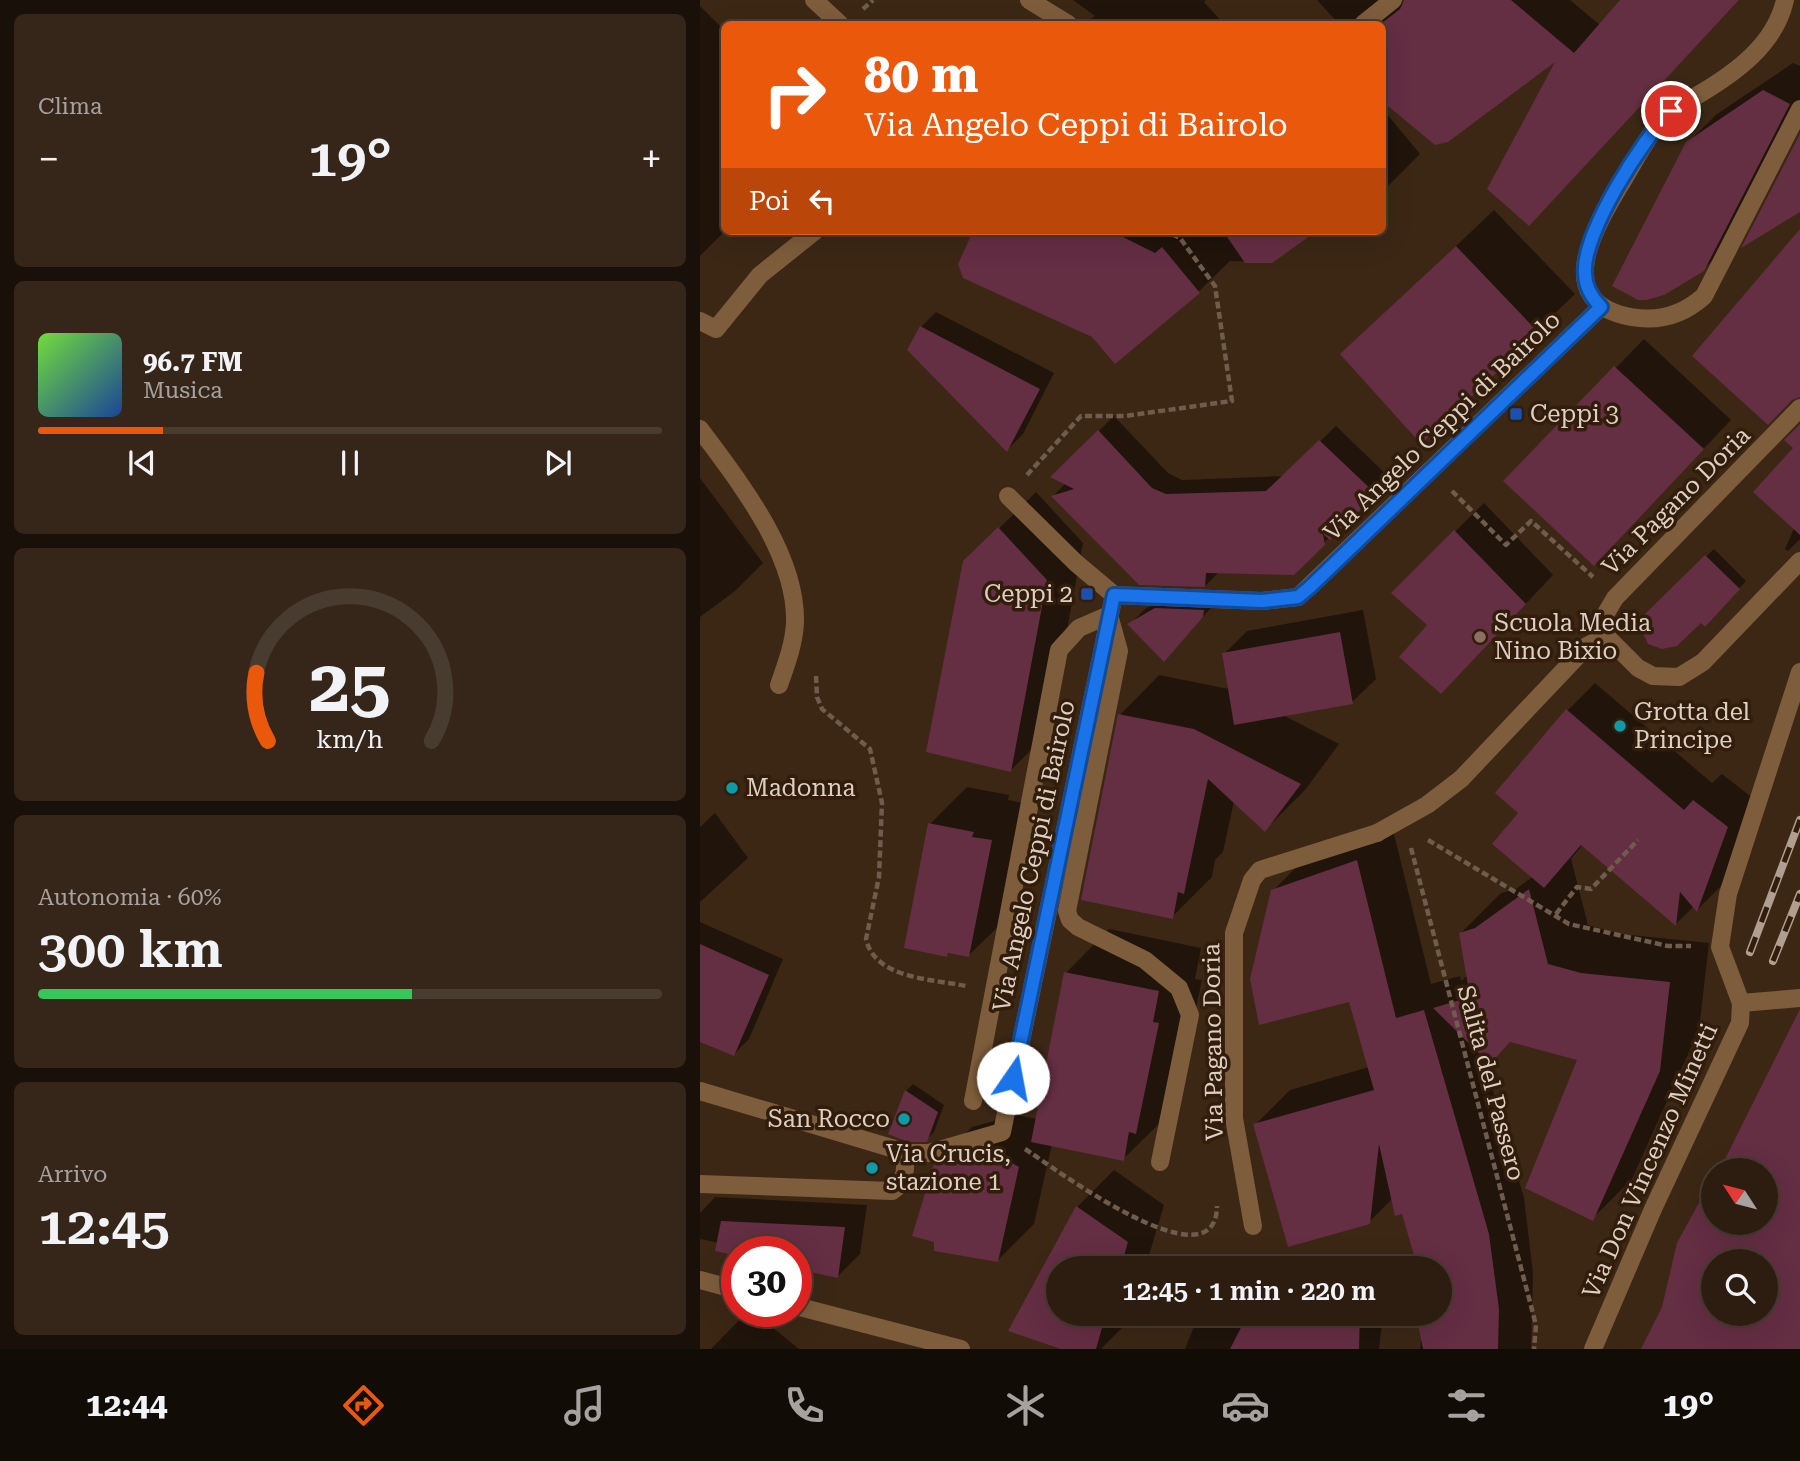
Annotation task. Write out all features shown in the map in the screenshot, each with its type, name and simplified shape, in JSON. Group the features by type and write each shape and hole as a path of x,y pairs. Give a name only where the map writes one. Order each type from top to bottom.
{"street":[{"path":"814,0 837,21"},
{"path":"1029,0 1063,21"},
{"path":"1367,21 1393,0"},
{"path":"1785,0 1773,29 1750,59 1731,75 1671,111 1660,122 1612,199 1595,228 1585,273 1588,288 1601,307 1628,317 1660,319 1690,309 1704,296 1800,109"},
{"path":"700,321 716,329 760,275 810,235"},
{"name":"Via Angelo Ceppi di Bairolo","path":"904,1153 929,1153 1002,1132 1114,595 1262,601 1298,597 1601,307"},
{"name":"Via Pagano Doria","path":"1253,1226 1234,1118 1234,933 1252,880 1260,870 1377,833 1427,805 1461,779 1587,646 1606,636 1605,615 1615,598 1800,408"},
{"path":"700,429 733,474 786,562 795,623 788,659 779,685"},
{"path":"1008,496 1076,563 1114,595"},
{"path":"1606,636 1638,668 1653,676 1679,677 1703,662 1800,561"},
{"path":"1109,615 1119,651 1067,911 1070,920 1078,927 1145,960 1179,988 1190,1015 1160,1162"},
{"name":"Via Angelo Ceppi di Bairolo","path":"973,1101 1059,650 1079,628 1109,615"},
{"name":"Via Don Vincenzo Minetti","path":"1593,1349 1653,1209 1740,1023 1741,1003 1720,947 1728,894 1800,672"},
{"path":"1741,1003 1800,998"},
{"path":"700,1091 904,1153 903,1180 891,1191 700,1184"},
{"path":"700,1280 721,1286"},
{"path":"812,1310 961,1349"}],"path":[{"path":"1008,496 1081,416 1125,416 1232,401 1215,286 1180,237 1175,235"},
{"name":"Via Pagano Doria","path":"1450,489 1506,545 1531,521 1587,572"},
{"path":"815,673 817,697 822,709 870,749 882,803 878,877 866,939 873,958 889,970 995,991"},
{"path":"1417,833 1569,923 1668,946"},
{"name":"Salita del Passero","path":"1409,840 1536,1325 1534,1349"},
{"path":"1556,914 1577,887 1591,889 1638,840"}],"building":[{"path":"1404,0 1511,0 1574,53 1620,0 1739,0 1529,226 1487,189 1555,62 1448,142 1435,145 1386,104 1385,21 1400,9"},
{"path":"1763,90 1790,104 1704,271 1664,295 1646,300 1638,300 1612,286 1686,142"},
{"path":"1800,134 1800,212 1741,248"},
{"path":"1800,229 1800,397 1792,400 1768,425 1692,356"},
{"path":"971,235 1119,235 1155,253 1162,247 1200,293 1115,364 1092,337 963,278 958,264"},
{"path":"1226,235 1311,235 1272,263 1245,263"},
{"path":"1456,246 1539,333 1421,444 1340,354"},
{"path":"920,326 1040,389 1007,452 907,350"},
{"path":"1614,366 1704,449 1594,566 1503,481"},
{"path":"1800,424 1800,535 1753,492 1793,448 1784,440"},
{"path":"1098,430 1152,488 1166,494 1266,491 1319,440 1376,494 1330,540 1323,534 1325,545 1294,575 1206,573 1205,587 1139,585 1051,496 1074,489 1050,477"},
{"path":"998,527 1047,580 1011,772 926,752 963,561"},
{"path":"1454,530 1526,604 1441,694 1399,657 1427,625 1391,593"},
{"path":"1705,555 1740,589 1705,627 1701,623 1677,646 1662,649 1648,644 1642,631 1645,614"},
{"path":"1155,608 1204,610 1203,617 1164,662 1127,624"},
{"path":"1340,632 1353,704 1234,725 1222,653"},
{"path":"1566,709 1684,810 1693,800 1728,827 1697,912 1680,892 1676,926 1581,845 1544,888 1492,844 1518,813 1495,793"},
{"path":"1118,714 1194,729 1301,784 1265,832 1208,779 1184,894 1178,892 1173,919 1081,900"},
{"path":"928,823 974,832 972,837 992,840 969,957 948,953 947,957 904,948"},
{"path":"1357,860 1396,1018 1424,1010 1489,1234 1499,1309 1498,1349 1423,1349 1418,1326 1452,1326 1452,1256 1414,1256 1402,1214 1395,1216 1379,1144 1370,1224 1288,1247 1253,1124 1374,1090 1349,1002 1259,1025 1250,979 1271,890"},
{"path":"1529,889 1548,964 1581,973 1670,982 1660,1071 1593,1221 1525,1188 1577,1060 1510,1042 1490,1064 1433,1008 1470,997 1459,933 1475,928"},
{"path":"700,944 769,975 734,1056 700,1042"},
{"path":"1064,972 1159,991 1153,1022 1159,1023 1136,1134 1129,1132 1124,1161 1031,1142"},
{"path":"1800,1009 1800,1349 1641,1349 1662,1307 1677,1243 1701,1199 1701,1236 1778,1236 1778,1158 1726,1158"},
{"path":"905,1090 938,1112 927,1142 908,1142 888,1134"},
{"path":"977,1151 994,1152 1019,1167 998,1262 934,1251 934,1242 912,1236 934,1164"},
{"path":"1076,1206 1128,1242 1124,1256 1049,1256"},
{"path":"721,1221 845,1227 838,1278 812,1272 812,1236 721,1236 721,1252 715,1251"},
{"path":"1046,1261 1046,1326 1103,1326 1096,1349 1061,1349 1008,1331"},
{"path":"1242,1326 1360,1326 1359,1349 1230,1349"}],"railway":[{"path":"1750,952 1800,820"},
{"path":"1773,961 1800,894"}],"place":[{"name":"Ceppi 3","path":"1516,414"},
{"name":"Ceppi 2","path":"1087,594"},
{"name":"Scuola Media Nino Bixio","path":"1480,637"},
{"name":"Grotta del Principe","path":"1620,726"},
{"name":"Madonna","path":"732,788"},
{"name":"San Rocco","path":"904,1119"},
{"name":"Via Crucis, stazione 1","path":"872,1168"}],"route":[{"path":"1013,1078 1114,595 1262,601 1298,597 1310,587 1601,307 1588,288 1585,273 1587,252 1595,228 1647,141 1671,111"}]}
